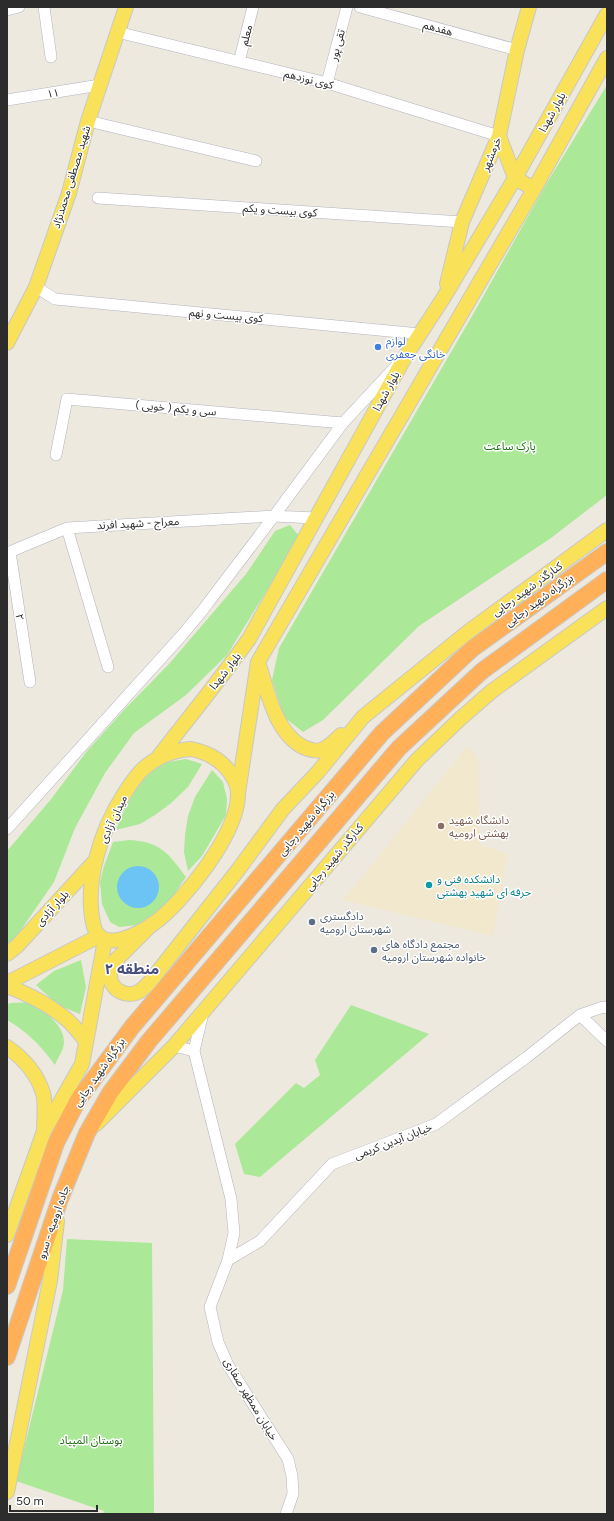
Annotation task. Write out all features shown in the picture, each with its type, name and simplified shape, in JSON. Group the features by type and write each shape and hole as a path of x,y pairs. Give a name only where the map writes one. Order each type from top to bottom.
{"highway":[{"path":"574,575 607,545"},
{"name":"بزرگراه شهید رجایی","path":"56,1143 78,1100 132,1027 382,733 472,649 607,552"},
{"name":"بزرگراه شهید رجایی","path":"110,1093 148,1041 399,748 482,672 607,580"},
{"name":"جاده ارومیه - سرو","path":"7,1357 60,1199 87,1133 110,1093"},
{"name":"جاده ارومیه - سرو","path":"7,1286 56,1143"}],"main road":[{"name":"شهید مصطفی محمدنژاد","path":"7,344 36,288 68,193 88,121 126,7"},
{"name":"خرمشهر","path":"444,297 462,222 499,136 517,50 529,7"},
{"name":"بلوار شهدا","path":"156,760 199,703 224,674 248,640 405,357 444,297 515,178 607,14"},
{"name":"بلوار شهدا","path":"238,792 258,662 534,189 607,58"},
{"path":"499,136 515,178 534,189"},
{"name":"کنارگذر شهید رجایی","path":"152,924 116,960 112,967 110,975 112,982 117,990 124,994 132,994 140,991 149,983 238,870 283,809 318,772 362,717 468,632 607,530"},
{"name":"کنارگذر شهید رجایی","path":"87,1133 174,1046 417,760 492,691 607,608"},
{"path":"258,662 269,697 280,724 289,736 309,750 321,750 339,738 362,717"},
{"name":"میدان آزادی","path":"102,938 95,929 90,911 92,883 96,860 103,835 116,806 139,773 156,760 178,750 191,749 214,757 224,764 232,774 238,792"},
{"path":"7,984 102,938 115,941 126,938 152,924 168,912 219,848 236,807 238,792"},
{"name":"بلوار آزادی","path":"7,954 17,946 96,860"},
{"path":"7,1236 44,1131 82,1064 102,938"},
{"path":"7,984 46,1004 66,1019 86,1041"},
{"path":"7,1047 19,1056 33,1072 44,1094 44,1131"},
{"path":"7,1492 50,1281 60,1199"}],"street":[{"path":"7,10 19,7"},
{"path":"44,7 51,57"},
{"name":"معلم","path":"239,62 253,7"},
{"name":"تقی پور","path":"327,83 347,7"},
{"name":"هفدهم","path":"360,7 517,50"},
{"name":"کوی نوزدهم","path":"117,32 327,83 499,136"},
{"name":"۱۱","path":"7,100 100,86"},
{"path":"88,121 256,161"},
{"name":"کوی بیست و یکم","path":"98,198 462,222"},
{"name":"کوی بیست و نهم","path":"36,288 55,299 420,334"},
{"path":"7,829 183,634 202,611 343,423 405,357"},
{"name":"سی و یکم ( خویی )","path":"56,455 67,398 343,423"},
{"name":"معراج - شهید افرند","path":"8,552 67,528 274,516 315,518"},
{"path":"67,528 108,667"},
{"name":"۲","path":"8,552 30,682"},
{"name":"خیابان آیدین کریمی","path":"228,1260 260,1241 332,1164 436,1124 527,1057 580,1015 603,1007 607,1008"},
{"path":"174,1046 194,1051 203,1012"},
{"path":"580,1015 607,1041"},
{"name":"خیابان ممظهر صفاری","path":"194,1051 231,1199 234,1233 228,1260 210,1307 218,1342 228,1364 288,1459 292,1476 293,1494 286,1514"}],"shaded area":[{"name":"دانشگاه شهید بهشتی ارومیه","path":"468,746 478,758 480,844 508,854 493,936 343,900"}],"green space":[{"name":"پارک ساعت","path":"607,85 607,495 551,538 419,626 323,720 303,732 284,717 272,680 279,648 475,311 545,186"},
{"path":"290,525 300,537 227,655 186,695 134,733 105,773 75,828 54,882 14,940 7,946 7,851 52,798 87,751 169,664 246,574 275,531"},
{"path":"186,759 202,764 188,787 170,804 140,824 116,830 123,812 144,779 162,764"},
{"path":"212,770 223,782 227,799 226,815 202,856 188,871 184,852 188,816 195,797"},
{"path":"130,840 141,841 157,846 169,855 186,877 173,896 154,914 138,925 119,927 110,922 102,904 100,882 113,842"},
{"path":"81,960 86,987 80,1014 58,1005 36,985 54,971"},
{"path":"32,1002 55,1021 63,1034 63,1048 55,1065 34,1040 7,1020 7,1004"},
{"path":"351,1005 429,1034 260,1177 244,1174 235,1144 296,1083 304,1088 320,1075 315,1060"},
{"name":"بوستان المپیاد","path":"67,1239 152,1243 154,1514 103,1514 104,1511 16,1481 63,1290"}],"water":[{"path":"138,866 153,872 159,887 153,902 138,908 123,902 117,887 123,872"}],"place":[{"name":"لوازم خانگی جعفری","path":"378,347"},
{"name":"دانشگاه شهید بهشتی ارومیه","path":"441,826"},
{"name":"دانشکده فنی و حرفه ای شهید بهشتی","path":"429,885"},
{"name":"دادگستری شهرستان ارومیه","path":"312,922"},
{"name":"مجتمع دادگاه های خانواده شهرستان ارومیه","path":"374,950"}],"district":[{"name":"منطقه ۲","path":"132,969"}]}
